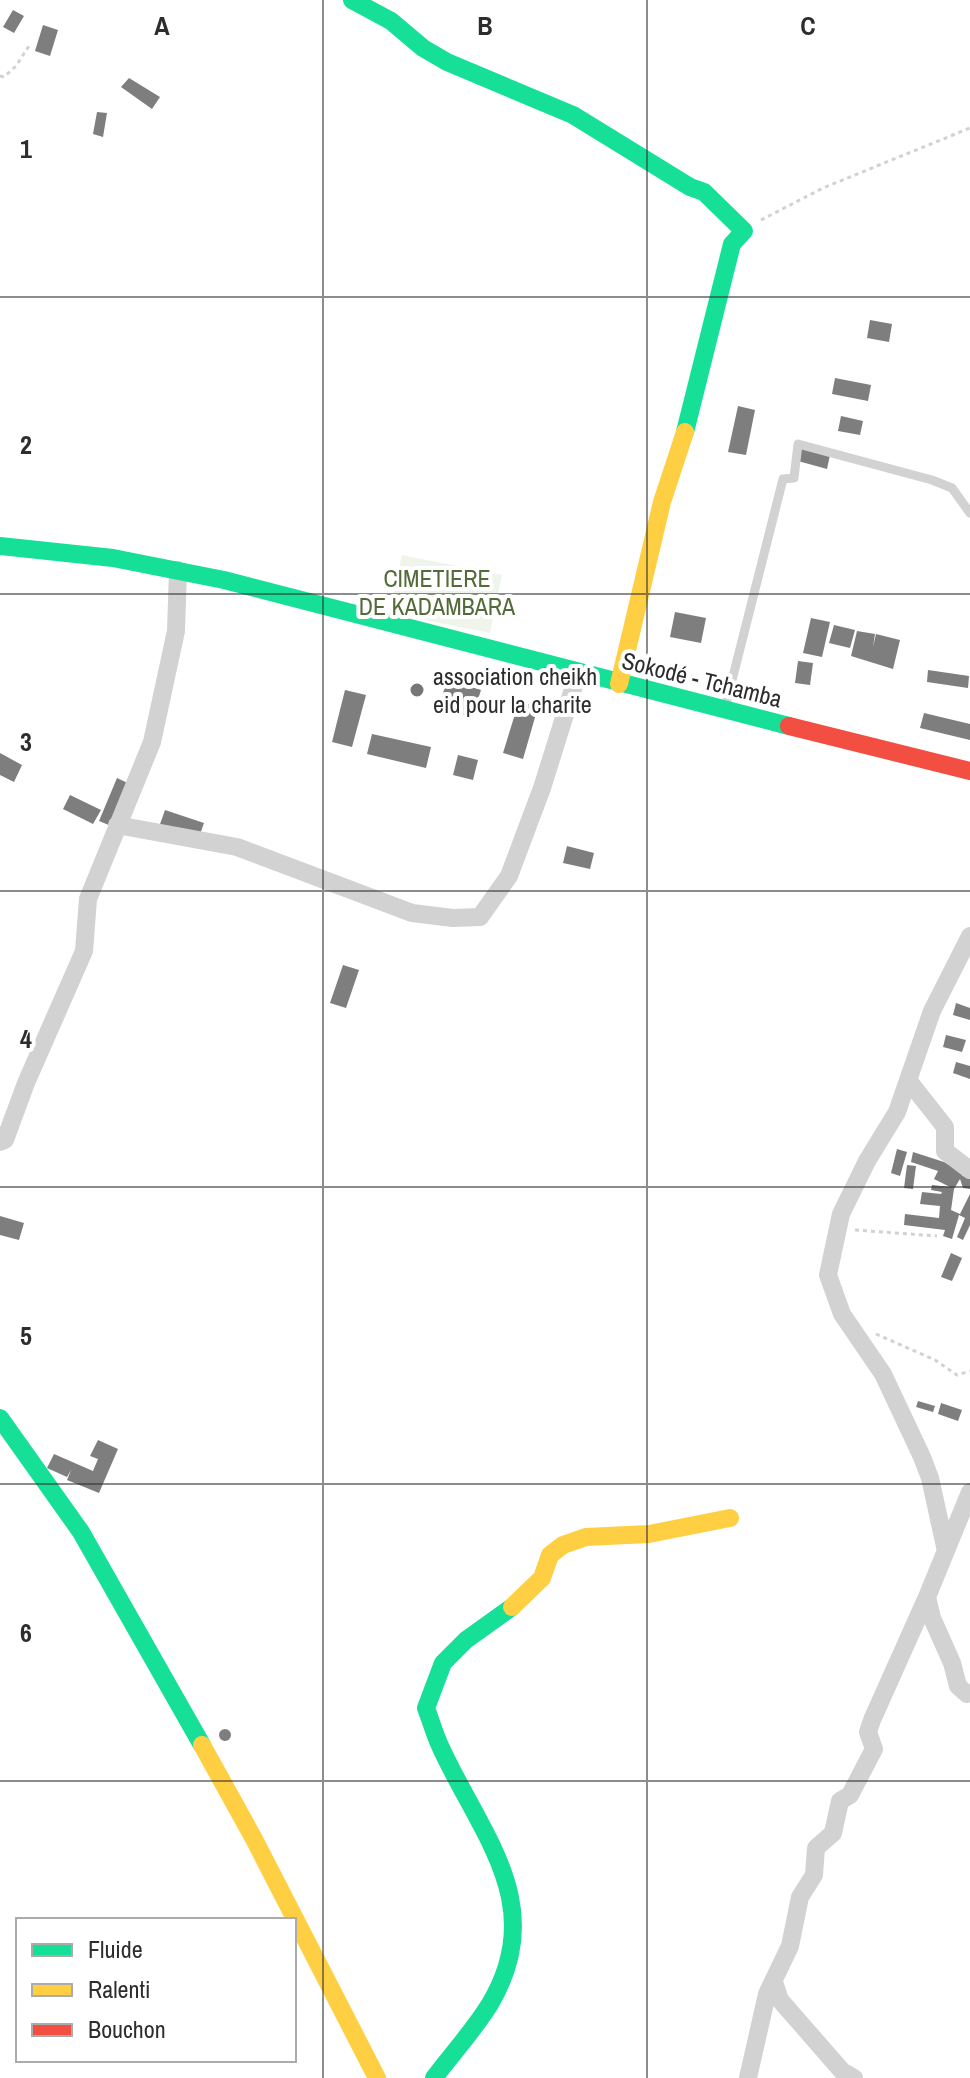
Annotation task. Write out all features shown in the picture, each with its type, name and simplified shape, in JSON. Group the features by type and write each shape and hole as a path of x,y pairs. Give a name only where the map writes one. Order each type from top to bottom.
{"street":[{"path":"352,0 391,21 423,48 447,62 573,115 690,187 704,192 744,231 732,244 679,455 662,502 619,684"},
{"name":"Sokodé - Tchamba","path":"0,546 112,558 178,570 970,771"},
{"path":"0,1142 5,1140 26,1083 84,951 88,899 152,742 176,631 178,570"},
{"path":"117,825 237,847 412,913 453,918 480,917 509,876 542,788 578,673"},
{"path":"946,1551 930,1478 922,1457 883,1374 842,1314 828,1275 841,1214 867,1161 897,1112 932,1011 970,936"},
{"path":"908,1080 945,1127 945,1151 970,1170"},
{"path":"0,1418 81,1532 123,1603 295,1918"},
{"path":"748,2078 767,1994 790,1946 800,1897 814,1875 816,1848 833,1833 840,1801 850,1795 874,1749 868,1732 970,1492"},
{"path":"434,2078 490,2004 511,1946 513,1911 508,1881 493,1846 445,1758 426,1708 443,1663 466,1640 518,1603 542,1578 550,1555 563,1545 586,1537 649,1534 730,1518"},
{"path":"927,1597 958,1686 967,1694"},
{"path":"296,1921 377,2078"},
{"path":"774,1982 780,2000 842,2071 854,2078"}],"lane":[{"path":"725,709 783,479 794,478 798,444 952,488 970,513"}],"path":[{"path":"0,76 4,77 16,66 29,46"},
{"path":"744,231 823,188 970,128"},
{"path":"839,1229 937,1236"},
{"path":"875,1333 935,1360 957,1375 970,1371"}],"green space":[{"name":"CIMETIERE DE KADAMBARA","path":"402,555 502,575 490,633 389,613"}],"building":[{"path":"13,10 24,16 14,33 3,27"},
{"path":"43,25 58,30 50,56 35,51"},
{"path":"129,78 160,97 152,109 121,87"},
{"path":"97,112 107,113 103,137 93,134"},
{"path":"870,320 892,324 889,342 867,338"},
{"path":"835,378 871,385 868,401 832,394"},
{"path":"738,406 755,410 746,455 728,452"},
{"path":"841,416 863,421 860,435 838,431"},
{"path":"799,448 830,455 827,469 798,461"},
{"path":"675,612 706,618 701,643 670,637"},
{"path":"811,618 830,622 822,657 803,653"},
{"path":"834,625 855,630 850,648 829,643"},
{"path":"857,631 875,634 873,647 876,634 900,640 893,669 851,656"},
{"path":"798,661 813,663 810,685 795,683"},
{"path":"928,670 969,676 968,688 927,682"},
{"path":"448,679 481,690 472,718 438,707"},
{"path":"345,690 366,695 352,747 332,742"},
{"path":"519,701 538,707 523,759 503,753"},
{"path":"924,713 970,724 970,740 920,728"},
{"path":"372,734 431,747 426,768 367,754"},
{"path":"0,753 22,765 14,782 0,775"},
{"path":"458,755 478,760 473,780 453,775"},
{"path":"117,778 134,786 116,828 99,821"},
{"path":"70,795 101,810 93,824 63,809"},
{"path":"165,810 204,823 198,840 159,827"},
{"path":"567,846 594,853 590,869 563,863"},
{"path":"343,965 359,970 346,1008 330,1003"},
{"path":"956,1003 970,1008 970,1020 953,1015"},
{"path":"946,1035 966,1040 962,1052 943,1047"},
{"path":"956,1062 970,1066 970,1079 953,1073"},
{"path":"897,1149 907,1152 900,1176 891,1173"},
{"path":"913,1152 944,1162 964,1173 962,1176 970,1176 970,1189 963,1188 960,1179 954,1189 951,1210 960,1214 970,1194 970,1225 963,1240 957,1237 965,1218 959,1215 952,1239 943,1236 945,1230 904,1225 905,1214 939,1218 940,1206 920,1204 922,1192 941,1194 931,1190 932,1185 950,1187 934,1179 938,1171 911,1162"},
{"path":"907,1165 916,1166 913,1189 904,1188"},
{"path":"0,1216 24,1223 19,1240 0,1235"},
{"path":"951,1253 962,1258 952,1281 941,1277"},
{"path":"918,1401 935,1406 933,1412 916,1407"},
{"path":"941,1403 962,1410 958,1421 938,1414"},
{"path":"98,1440 118,1449 99,1493 67,1480 71,1470 67,1477 47,1468 54,1454 93,1471 98,1459 90,1456"},
{"path":"220,1730 230,1730 230,1740 220,1740"}],"traffic: fast":[{"path":"352,0 391,21 423,48 447,62 573,115 690,187 704,192 744,231 732,244 685,432"},
{"path":"0,546 113,558 224,580 789,726"},
{"path":"0,1418 81,1532 202,1745"},
{"path":"434,2078 490,2004 506,1968 513,1934 511,1902 503,1872 441,1748 426,1708 443,1663 466,1640 512,1607"}],"traffic: slow":[{"path":"619,684 662,502 685,432"},
{"path":"512,1607 542,1578 550,1555 563,1545 586,1537 649,1534 730,1518"},
{"path":"202,1745 295,1918"},
{"path":"296,1921 377,2078"}],"traffic: jam":[{"path":"789,726 970,771"}],"place":[{"name":"association cheikh eid pour la charite","path":"417,690"}]}
